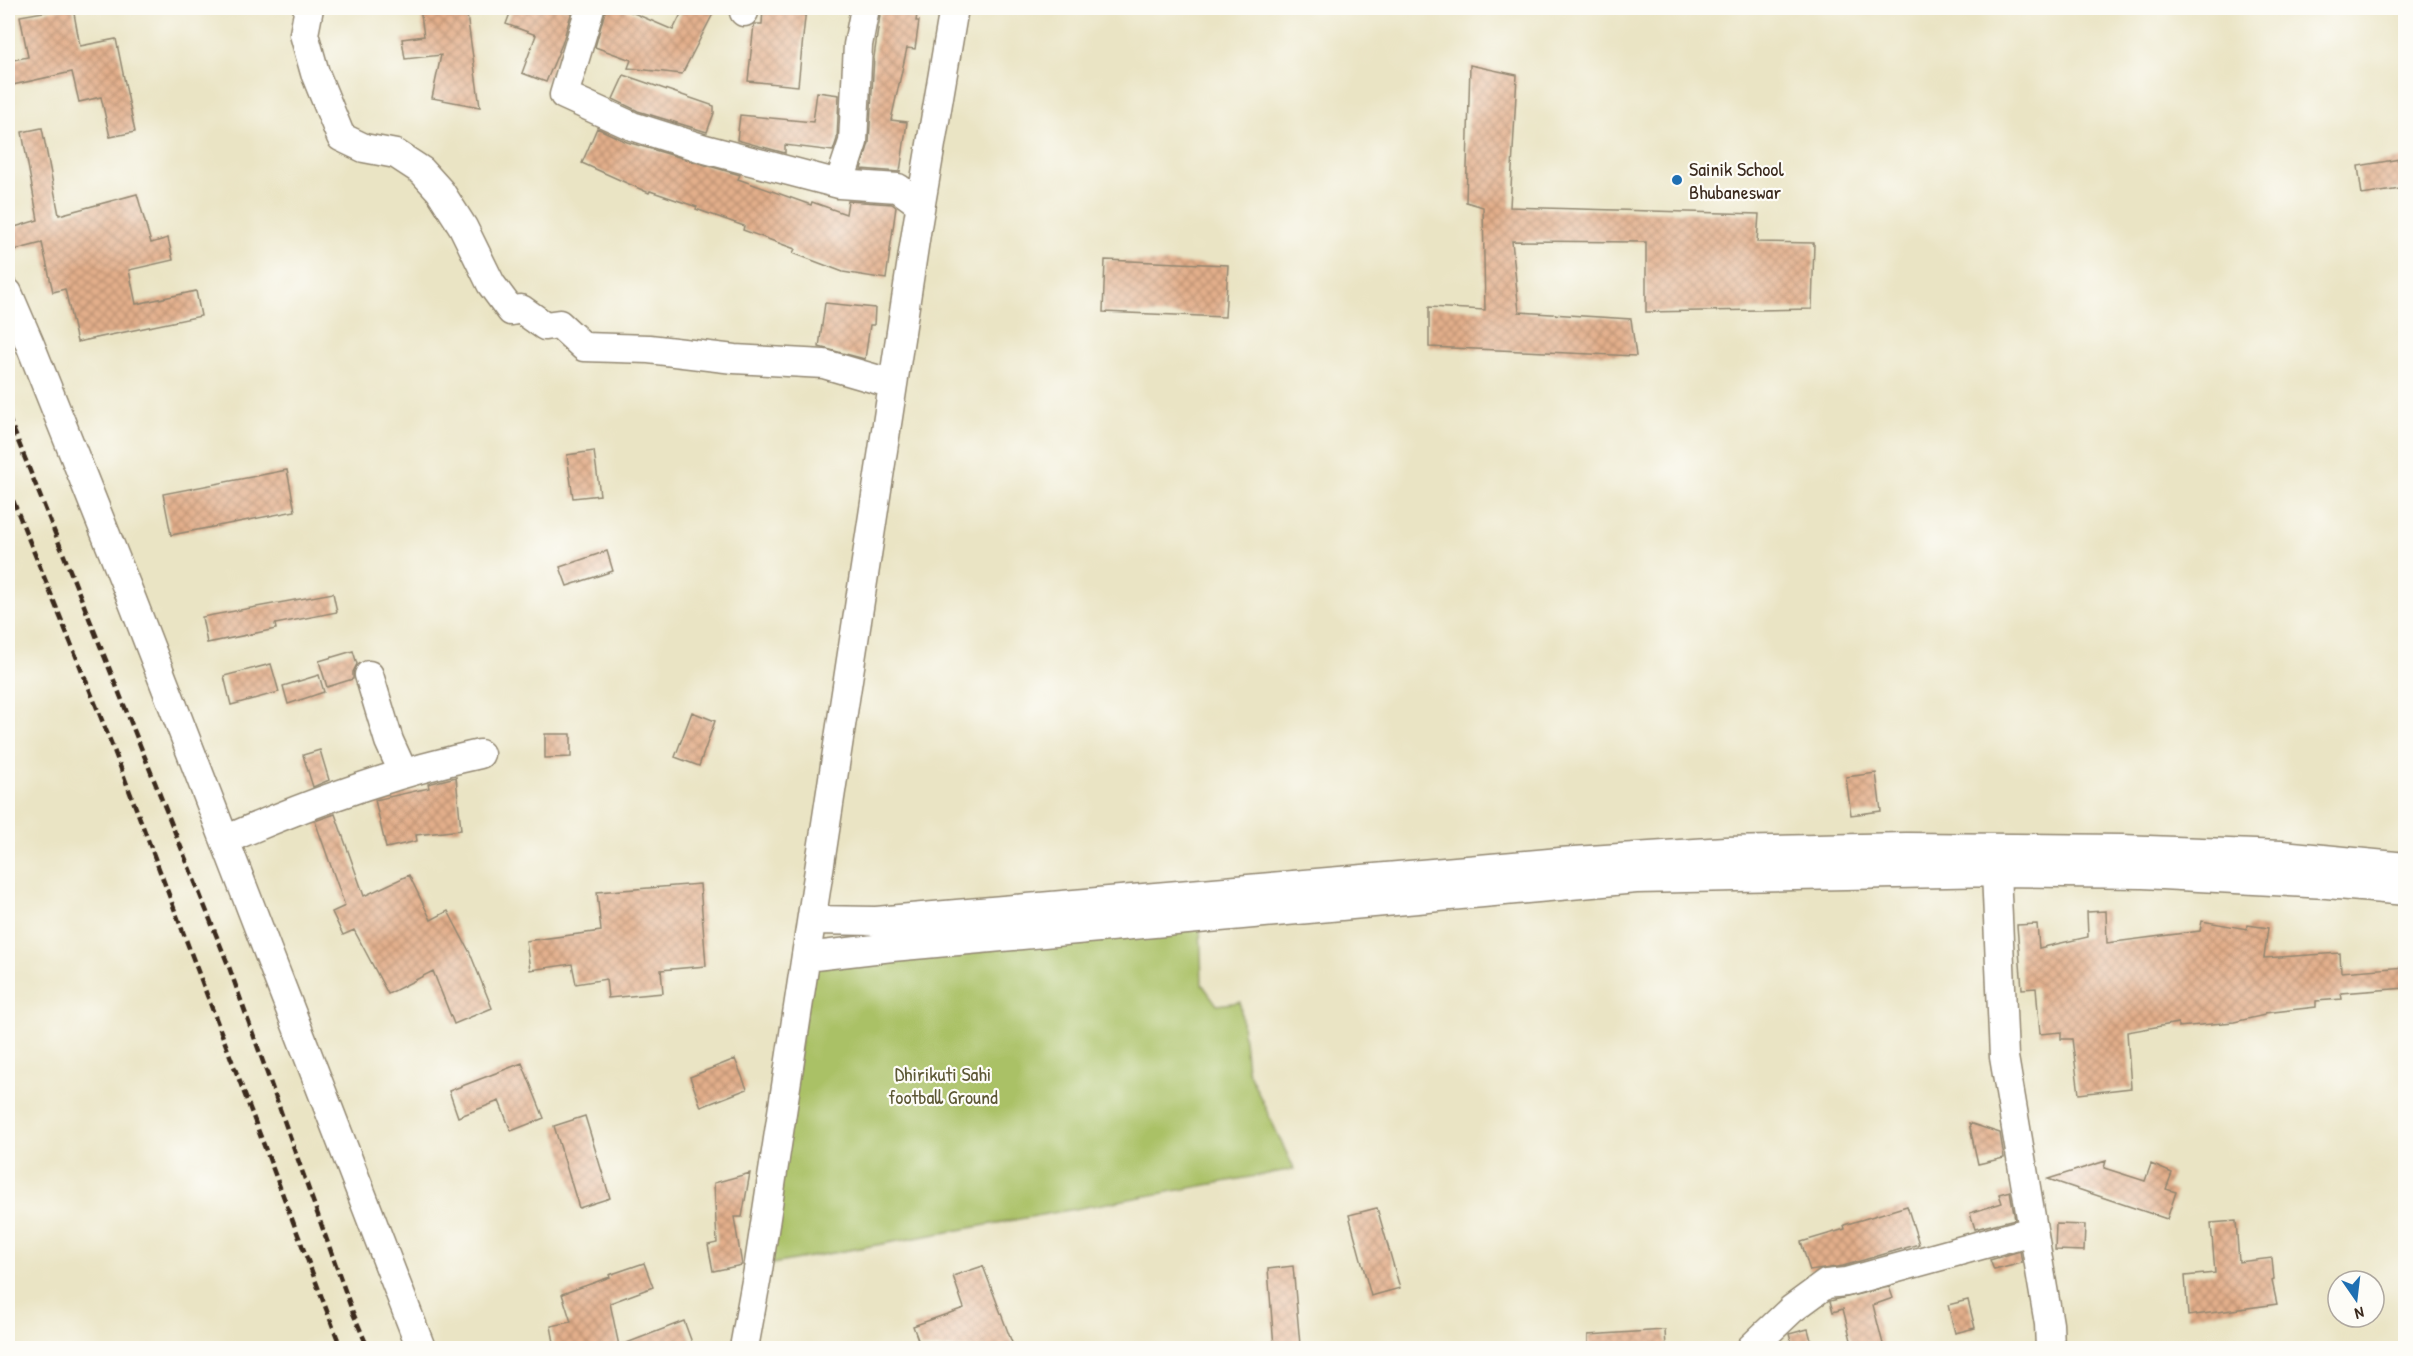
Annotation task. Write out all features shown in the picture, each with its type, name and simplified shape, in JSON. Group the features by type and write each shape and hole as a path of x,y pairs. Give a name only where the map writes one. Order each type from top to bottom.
{"street":[{"path":"309,8 304,34 315,73 341,138 364,148 396,154 422,171 440,192 463,227 491,284 511,311 521,309 544,326 559,324 584,347 649,349 824,364 893,384"},
{"path":"590,8 564,95 632,126 694,146 839,184 898,188 920,204"},
{"path":"839,184 853,142 858,45 865,8"},
{"path":"744,1348 812,920 920,204 954,8"},
{"path":"8,293 132,600 421,1348"},
{"path":"369,675 390,741 403,772"},
{"path":"225,840 403,772 480,754"},
{"path":"812,920 876,921 1560,862 1725,851 1906,847 2121,849 2282,855 2406,867"},
{"path":"806,957 892,947 1636,879 1995,872 2143,874 2327,884 2406,891"},
{"path":"1995,872 2004,1057 2049,1324 2050,1348"},
{"path":"1751,1348 1792,1309 1826,1284 1846,1282 2032,1231"}],"green space":[{"name":"Dhirikuti Sahi football Ground","path":"1200,921 1202,984 1217,1005 1240,1002 1247,1069 1294,1169 761,1266 817,946"}],"building":[{"path":"73,8 80,46 116,39 135,132 110,137 101,97 79,102 72,72 8,86 8,61 28,57 20,16"},
{"path":"420,8 466,8 480,107 432,98 441,55 405,59 402,39 424,36"},
{"path":"512,8 573,8 562,44 546,82 522,73 536,35 506,24"},
{"path":"606,8 622,8 673,30 684,8 716,8 682,74 628,68 631,60 595,47"},
{"path":"763,8 806,8 798,86 748,81 754,24 762,24"},
{"path":"881,8 918,8 916,21 919,21 915,49 907,48 891,120 907,122 900,172 861,169 869,143 874,57"},
{"path":"1470,65 1517,75 1510,207 1759,214 1757,242 1814,243 1812,309 1646,312 1646,242 1512,241 1519,312 1631,319 1636,356 1429,347 1429,307 1485,310 1483,207 1466,202"},
{"path":"624,75 714,106 714,113 707,132 638,111 613,99"},
{"path":"817,92 839,95 837,139 833,151 785,145 785,153 737,140 740,115 813,122"},
{"path":"42,128 59,215 137,194 151,243 168,238 173,260 129,270 136,304 196,291 201,316 77,342 65,289 53,292 42,243 11,251 8,238 8,229 38,220 22,132"},
{"path":"597,128 627,142 740,175 738,179 811,205 812,202 846,214 848,201 892,204 896,207 886,279 843,272 793,253 795,249 743,230 744,226 696,209 697,207 650,191 649,193 582,163"},
{"path":"2406,158 2406,188 2362,195 2358,166"},
{"path":"1105,260 1228,265 1225,317 1103,312"},
{"path":"825,303 875,308 874,325 870,325 865,359 819,347"},
{"path":"594,451 600,495 573,498 567,455"},
{"path":"287,470 295,511 171,535 163,494"},
{"path":"607,551 613,571 567,586 560,567"},
{"path":"333,593 337,612 275,624 276,629 207,643 202,617"},
{"path":"353,651 357,664 353,672 353,679 327,687 319,661"},
{"path":"271,664 279,692 231,705 224,676"},
{"path":"319,675 324,692 288,704 283,686"},
{"path":"692,712 715,721 699,766 675,757"},
{"path":"545,734 571,734 571,757 545,758"},
{"path":"320,750 329,780 313,787 303,755"},
{"path":"1876,773 1881,811 1851,815 1846,777"},
{"path":"456,777 461,830 416,835 417,841 386,848 375,800 429,788 428,784"},
{"path":"335,814 364,896 409,875 431,920 448,911 470,953 492,1008 454,1024 433,971 388,994 354,930 343,935 332,912 345,906 315,821"},
{"path":"700,884 706,966 661,970 663,993 608,998 606,979 576,984 572,964 530,970 526,941 601,931 597,892"},
{"path":"2106,911 2107,943 2200,931 2202,921 2247,929 2248,925 2268,928 2264,958 2340,953 2341,972 2406,967 2406,988 2341,993 2342,999 2316,1001 2316,1007 2265,1013 2265,1015 2234,1022 2178,1027 2178,1023 2127,1032 2131,1088 2079,1094 2072,1039 2061,1039 2061,1032 2040,1034 2036,988 2022,989 2017,925 2037,924 2039,948 2088,937 2087,912"},
{"path":"735,1059 747,1089 701,1107 690,1077"},
{"path":"522,1063 544,1118 511,1131 499,1101 458,1117 449,1091"},
{"path":"585,1116 610,1198 579,1208 554,1126"},
{"path":"1969,1123 2000,1133 2004,1158 1978,1164"},
{"path":"2106,1161 2104,1168 2145,1181 2151,1164 2172,1173 2166,1189 2176,1192 2167,1219 2048,1179"},
{"path":"750,1173 742,1217 734,1217 742,1265 713,1271 708,1245 717,1243 714,1183"},
{"path":"2010,1191 2015,1219 1975,1229 1970,1213 2002,1203 1999,1194"},
{"path":"1907,1206 1919,1244 1843,1266 1810,1271 1801,1242 1845,1229 1844,1225"},
{"path":"1377,1208 1400,1288 1371,1296 1349,1215"},
{"path":"2236,1221 2239,1262 2272,1258 2274,1280 2272,1281 2277,1304 2188,1316 2185,1276 2215,1273 2211,1223"},
{"path":"2056,1224 2085,1225 2084,1251 2055,1250"},
{"path":"2020,1251 2022,1263 1994,1270 1990,1260"},
{"path":"644,1263 653,1287 610,1303 619,1346 684,1321 694,1348 555,1348 551,1326 571,1322 562,1294"},
{"path":"983,1266 1014,1348 921,1348 913,1326 964,1308 953,1276"},
{"path":"1293,1266 1300,1345 1274,1347 1268,1269"},
{"path":"1889,1287 1893,1298 1873,1305 1884,1348 1853,1348 1843,1309 1833,1312 1830,1301"},
{"path":"1968,1300 1975,1328 1955,1333 1948,1305"},
{"path":"1808,1329 1813,1348 1793,1348 1789,1334"},
{"path":"1665,1330 1666,1348 1588,1348 1588,1335"}],"railway":[{"path":"8,416 229,967 353,1313 368,1348"},
{"path":"8,488 112,745 341,1348"}],"place":[{"name":"Sainik School Bhubaneswar","path":"1677,180"}]}
